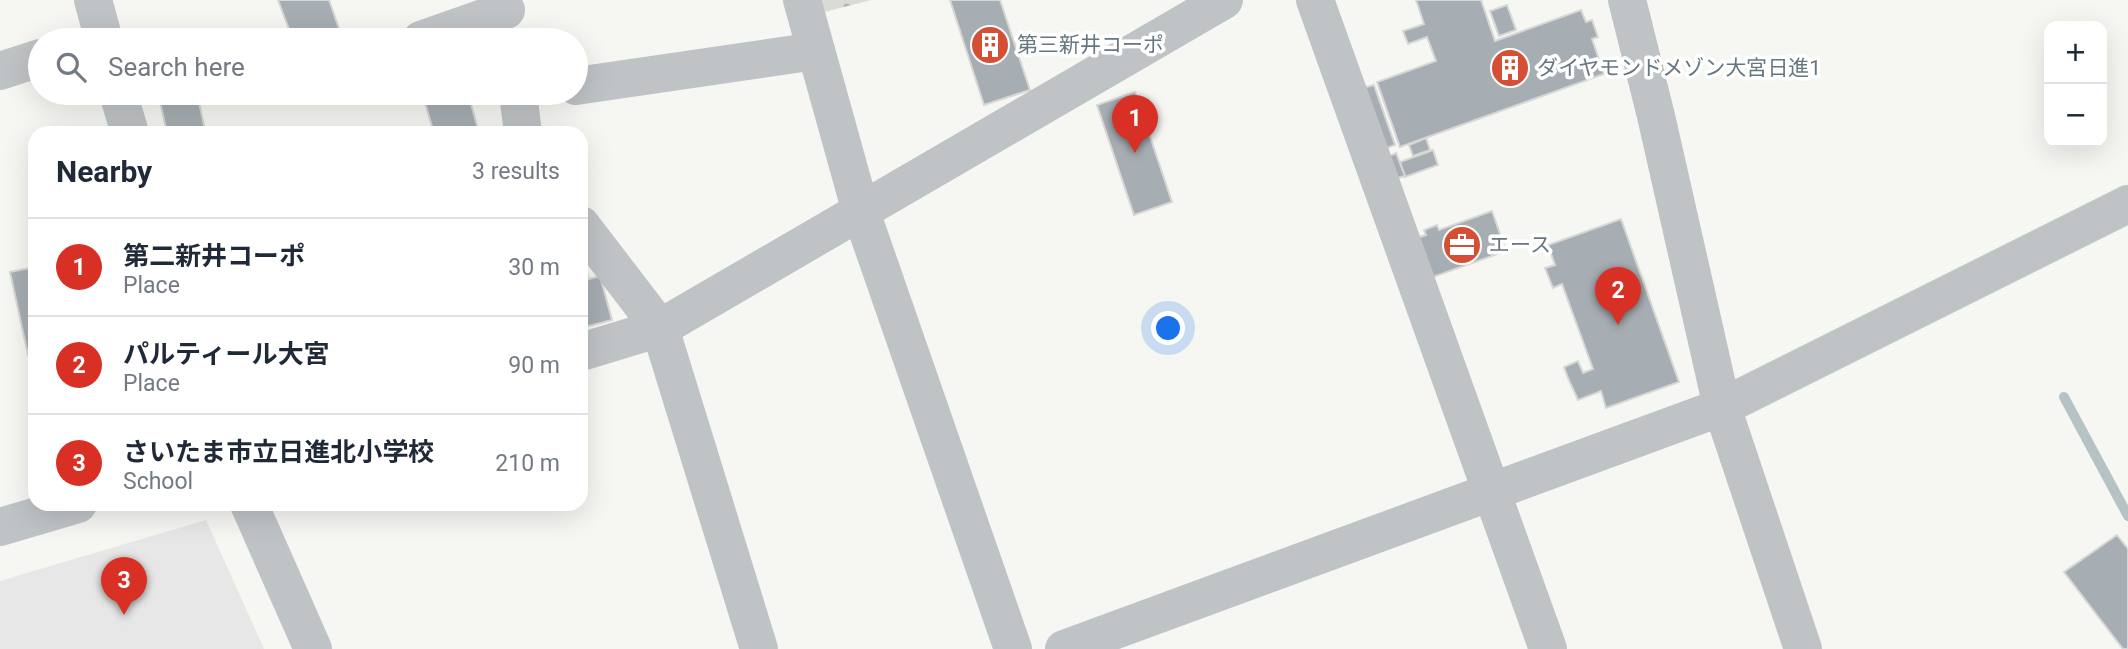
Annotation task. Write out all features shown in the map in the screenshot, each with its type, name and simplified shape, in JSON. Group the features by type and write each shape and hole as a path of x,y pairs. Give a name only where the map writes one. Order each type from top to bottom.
{"street":[{"path":"93,0 98,28"},
{"path":"802,0 861,212 1013,649"},
{"path":"588,350 660,328 1224,0"},
{"path":"1315,0 1548,649"},
{"path":"1627,0 1656,116 1721,407 1803,649"},
{"path":"466,28 507,17"},
{"path":"588,84 816,51"},
{"path":"0,71 28,62"},
{"path":"122,105 128,126"},
{"path":"522,105 523,126"},
{"path":"1064,649 1721,407 2128,204"},
{"path":"588,234 660,328 759,649"},
{"path":"0,527 54,511"},
{"path":"252,511 313,649"}],"shaded area":[{"path":"206,520 264,649 0,649 0,581"}],"green space":[{"path":"814,0 871,0 817,14"}],"building":[{"path":"278,0 329,0 339,28 288,28"},
{"name":"第三新井コーポ","path":"950,0 1000,0 1030,90 984,105"},
{"name":"ダイヤモンドメゾン大宮日進1","path":"1416,0 1481,0 1495,41 1581,10 1586,22 1592,20 1598,37 1592,39 1604,74 1400,147 1377,82 1436,61 1427,37 1408,44 1403,31 1424,24"},
{"path":"1507,5 1516,30 1499,36 1490,11"},
{"path":"1374,85 1395,145 1384,149 1362,88"},
{"path":"1135,92 1172,202 1134,215 1097,105"},
{"path":"161,105 200,105 204,126 165,126"},
{"path":"426,105 471,105 477,126 432,126"},
{"path":"1426,138 1430,150 1413,156 1409,145"},
{"path":"1433,150 1438,165 1405,177 1400,162"},
{"path":"1396,153 1405,176 1397,178 1389,156"},
{"path":"1492,211 1506,251 1430,278 1416,238 1426,235 1424,230 1437,225 1439,230"},
{"path":"1621,219 1679,382 1606,408 1601,391 1578,400 1568,378 1564,367 1578,361 1583,373 1593,369 1562,284 1553,288 1545,268 1555,265 1548,245"},
{"path":"28,268 28,355 10,272"},
{"path":"588,276 589,279 600,276 612,320 588,326"},
{"path":"2117,535 2128,549 2128,649 2123,649 2064,572"}],"waterway":[{"path":"2064,397 2128,516"}],"place":[{"name":"第三新井コーポ","path":"990,45"},
{"name":"ダイヤモンドメゾン大宮日進1","path":"1510,68"},
{"name":"第二新井コーポ","path":"1135,153"},
{"name":"エース","path":"1462,245"},
{"name":"パルティール大宮","path":"1618,325"},
{"name":"さいたま市立日進北小学校","path":"124,615"}]}
